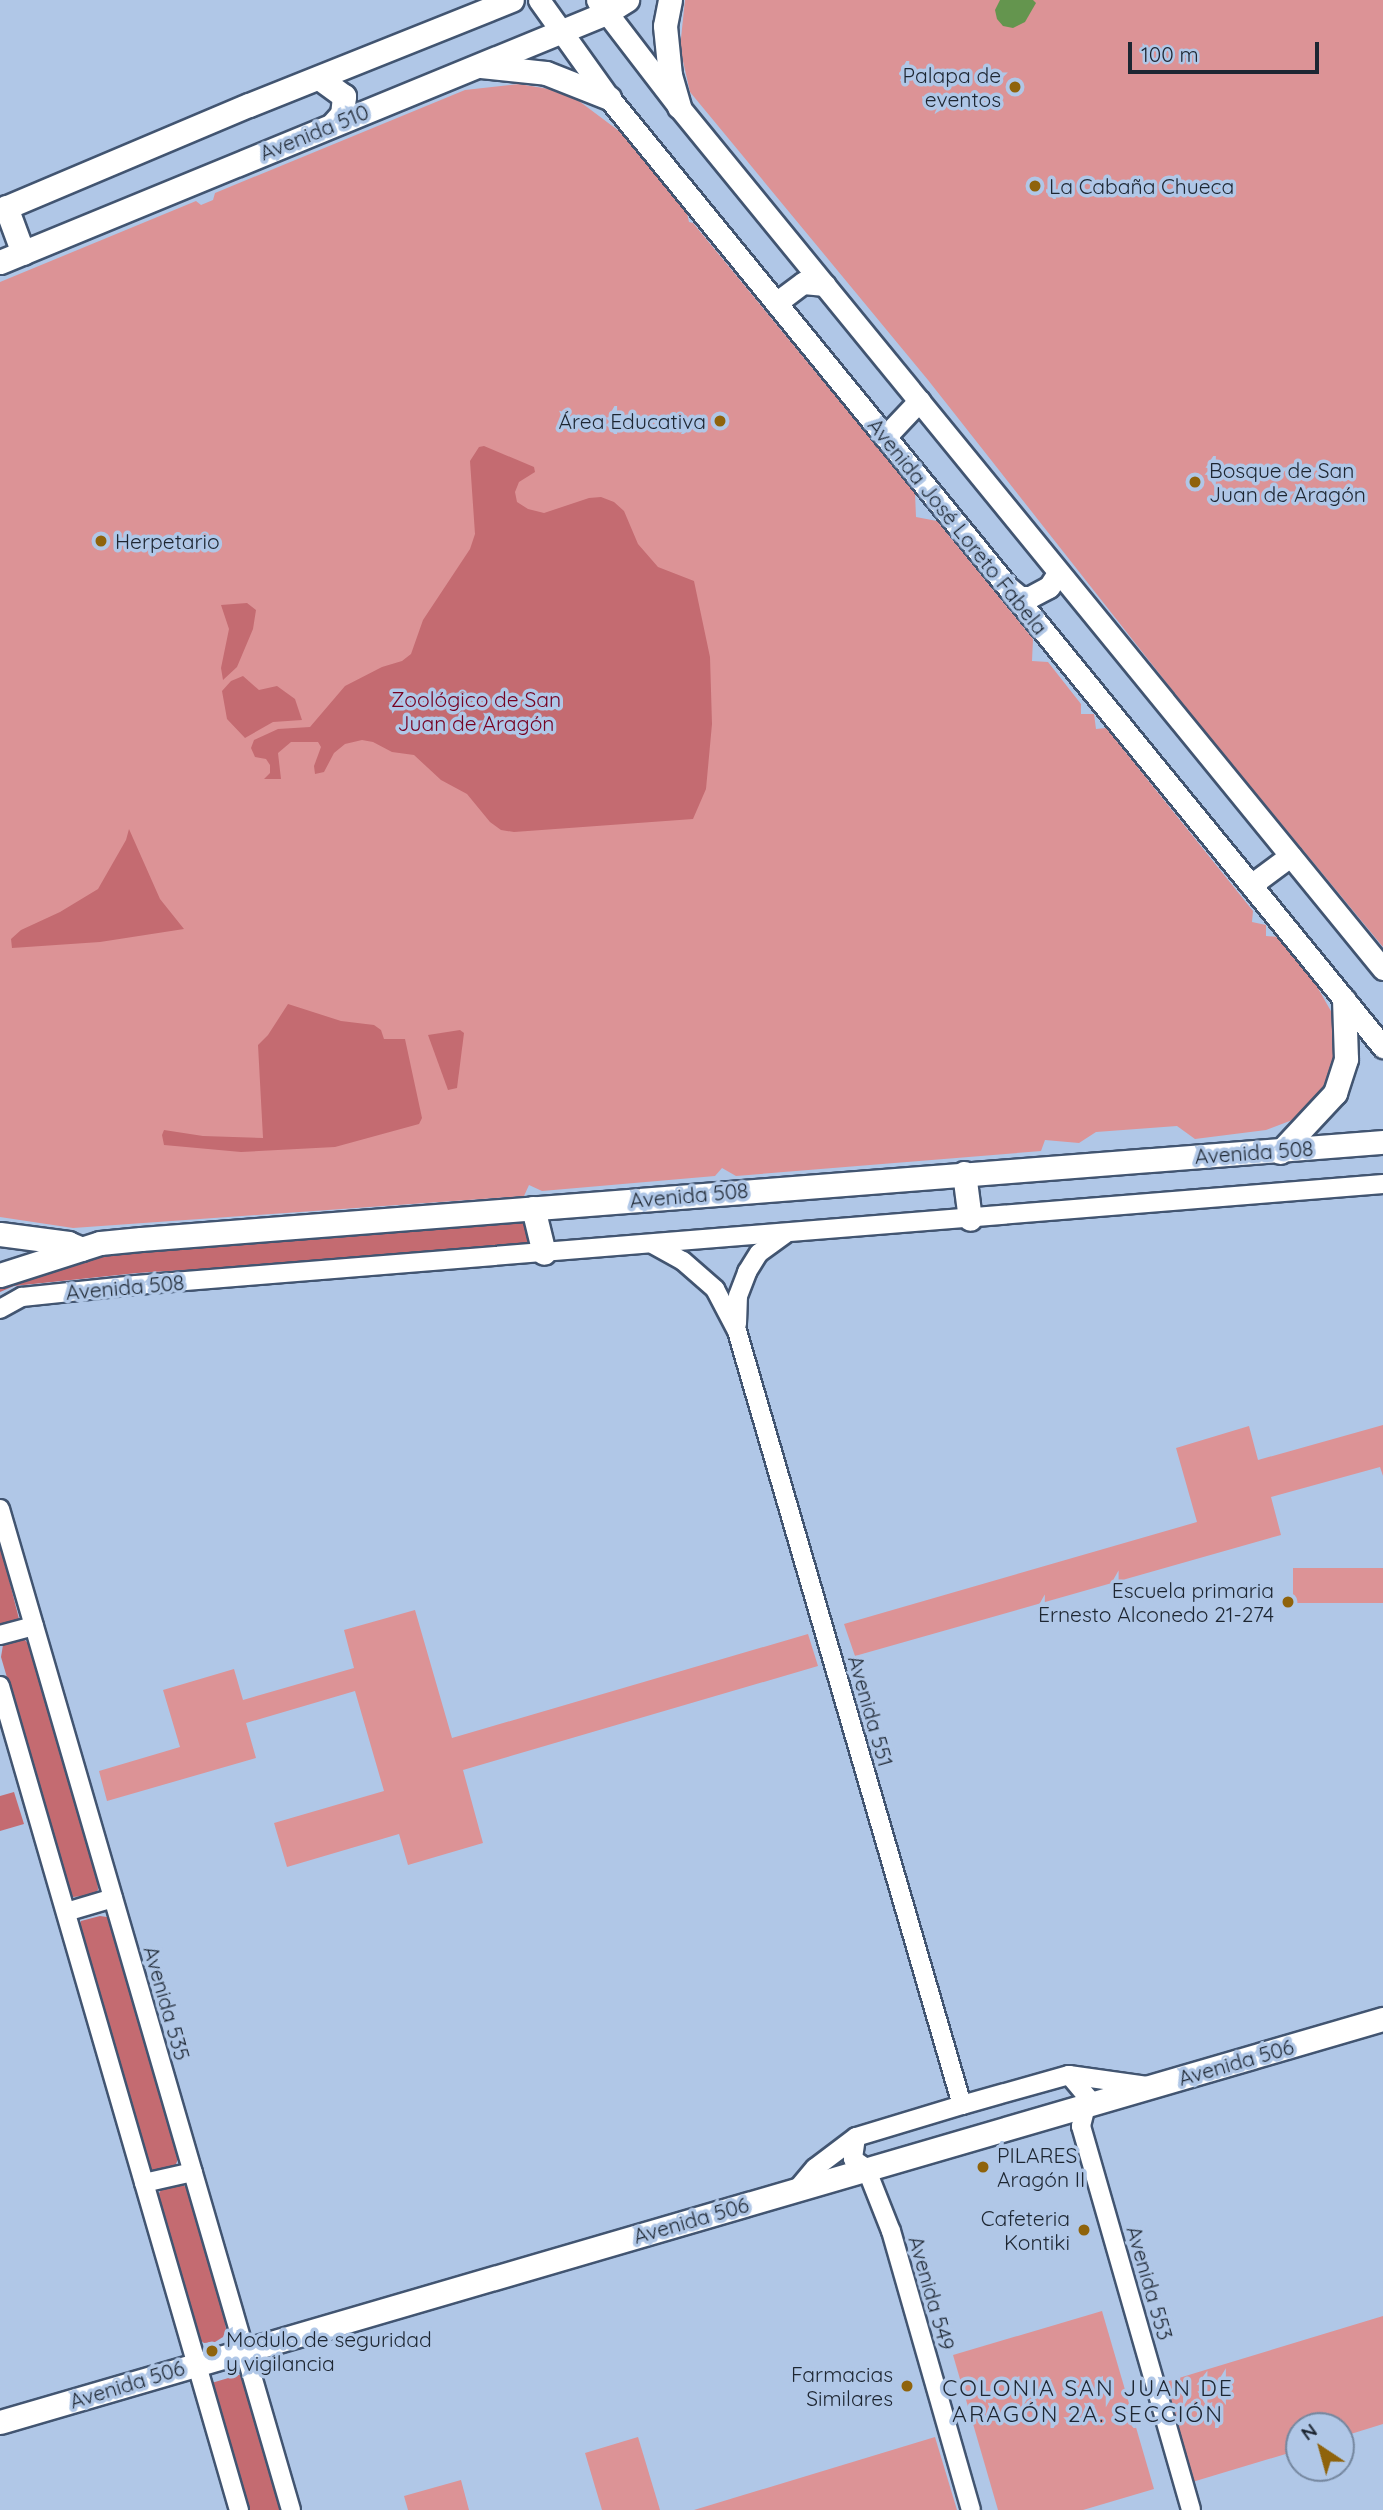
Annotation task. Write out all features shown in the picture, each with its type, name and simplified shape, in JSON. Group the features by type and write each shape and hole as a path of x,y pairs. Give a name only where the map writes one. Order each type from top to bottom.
{"main road":[{"path":"463,20 479,0"},
{"path":"23,253 3,209 512,0"},
{"name":"Avenida José Loreto Fabela","path":"539,0 559,32 609,98 1383,1047"},
{"name":"Avenida 510","path":"0,262 559,32 602,6 627,0"},
{"path":"670,0 665,26 670,75 679,107"},
{"path":"602,6 679,107 1383,970"},
{"path":"474,66 546,73 609,98"},
{"path":"319,78 344,96 342,114 334,123"},
{"path":"759,281 769,285 780,283 806,263"},
{"path":"776,303 803,283 825,285"},
{"path":"885,437 919,401"},
{"path":"1010,589 1020,597 1030,597 1049,587 1058,573"},
{"path":"1032,618 1053,601 1076,595"},
{"path":"1251,886 1290,856"},
{"path":"1280,1152 1335,1093 1346,1059 1344,1000"},
{"name":"Avenida 508","path":"0,1275 100,1243 141,1239 1383,1142"},
{"path":"964,1173 970,1219"},
{"path":"533,1208 544,1253"},
{"path":"0,1234 68,1243 82,1249"},
{"name":"Avenida 506","path":"0,2422 1383,2019"}],"street":[{"name":"Avenida 508","path":"0,1309 22,1297 122,1286 1383,1184"},
{"name":"Avenida 551","path":"737,1331 738,1296 747,1272 759,1254 785,1234"},
{"name":"Avenida 551","path":"654,1245 683,1261 715,1289 737,1331 962,2105"},
{"name":"Avenida 535","path":"0,1509 291,2510"},
{"path":"0,1635 34,1626"},
{"path":"0,1686 239,2510"},
{"path":"66,1912 113,1898"},
{"path":"1069,2075 1085,2091 1088,2104"},
{"path":"798,2188 815,2168 856,2137 962,2105 1069,2075 1152,2087"},
{"name":"Avenida 553","path":"1088,2104 1082,2126 1192,2510"},
{"name":"Avenida 549","path":"856,2137 853,2159 866,2168 891,2231 971,2510"},
{"path":"144,2183 193,2172"}],"green space":[{"name":"Bosque de San Juan de Aragón","path":"685,0 1383,0 1383,947 1195,719 928,380 690,92 680,48"},
{"name":"Zoológico de San Juan de Aragón","path":"519,84 549,89 579,101 619,131 687,213 689,222 693,223 915,493 916,517 937,521 1033,639 1032,661 1048,662 1081,704 1081,714 1094,714 1096,729 1106,728 1253,911 1252,922 1266,925 1266,936 1278,937 1315,983 1336,1020 1337,1045 1324,1090 1295,1119 1266,1130 1195,1139 1177,1126 1096,1132 1079,1143 1045,1140 1041,1151 736,1176 722,1168 715,1176 542,1191 529,1185 524,1196 73,1228 0,1217 0,282 196,201 201,205 213,200 215,193 465,90"},
{"path":"484,446 534,467 535,472 519,482 515,492 517,502 528,509 544,513 589,498 601,497 614,502 624,511 638,544 658,567 694,581 710,657 712,724 706,789 693,819 514,832 501,830 490,822 467,794 441,780 414,755 392,752 373,742 362,740 345,744 334,753 324,772 315,774 314,766 321,747 318,742 291,742 278,753 281,779 264,779 270,773 270,765 266,759 255,757 251,748 254,740 278,729 310,727 345,686 382,667 402,661 411,654 423,620 470,549 475,534 470,461 479,447"},
{"path":"247,603 256,610 253,629 237,667 223,680 221,668 229,629 221,605"},
{"path":"243,676 259,690 277,686 295,699 302,720 273,722 245,738 227,719 222,691 231,681"},
{"path":"129,829 160,899 184,929 100,942 12,948 11,939 21,930 60,912 98,889 126,840"},
{"path":"288,1004 341,1021 374,1025 381,1030 384,1039 405,1039 422,1118 419,1124 335,1147 241,1152 164,1145 164,1130 203,1136 263,1138 258,1045 268,1035"},
{"path":"460,1030 464,1033 457,1088 448,1090 428,1035"},
{"path":"515,1219 524,1222 528,1228 527,1243 504,1250 137,1273 14,1286 0,1292 0,1286 124,1250"},
{"path":"1383,1425 1383,1476 1380,1467 1271,1497 1281,1535 855,1656 844,1624 1197,1522 1176,1448 1249,1426 1258,1460"},
{"path":"0,1544 19,1619 13,1625 0,1627"},
{"path":"1293,1568 1383,1568 1383,1603 1293,1603"},
{"path":"415,1610 452,1738 808,1634 818,1666 463,1770 483,1843 408,1865 399,1834 287,1867 274,1823 384,1791 355,1691 246,1723 256,1758 107,1801 99,1771 180,1747 163,1690 234,1669 243,1700 354,1668 344,1630"},
{"path":"25,1640 30,1646 97,1873 98,1890 93,1895 73,1897 68,1887 1,1657 3,1645"},
{"path":"14,1792 24,1824 0,1831 0,1796"},
{"path":"107,1917 111,1924 179,2156 175,2167 158,2172 152,2171 148,2164 78,1928 81,1921"},
{"path":"182,2184 188,2189 224,2312 226,2329 223,2337 215,2342 204,2343 197,2338 156,2198 161,2190"},
{"path":"1102,2311 1154,2489 1083,2510 998,2510 953,2355"},
{"path":"1383,2316 1383,2424 1355,2433 1355,2412 1285,2412 1285,2454 1189,2483 1159,2384"},
{"path":"242,2374 281,2510 245,2510 208,2384"},
{"path":"638,2437 660,2510 602,2510 585,2453"},
{"path":"935,2437 957,2510 694,2510"},
{"path":"461,2480 469,2510 408,2510 404,2496"}],"shaded area":[{"path":"1000,0 1033,0 1036,3 1025,22 1013,28 1003,26 997,19 995,10"}],"place":[{"name":"Palapa de eventos","path":"1015,87"},
{"name":"La Cabaña Chueca","path":"1035,186"},
{"name":"Área Educativa","path":"720,421"},
{"name":"Bosque de San Juan de Aragón","path":"1195,482"},
{"name":"Herpetario","path":"101,541"},
{"name":"Escuela primaria Ernesto Alconedo 21-274","path":"1288,1602"},
{"name":"PILARES Aragón II","path":"983,2167"},
{"name":"Cafeteria Kontiki","path":"1084,2230"},
{"name":"Modulo de seguridad y vigilancia","path":"212,2351"},
{"name":"Farmacias Similares","path":"907,2386"}],"district":[{"name":"COLONIA SAN JUAN DE ARAGÓN 2A. SECCIÓN","path":"1088,2401"}]}
